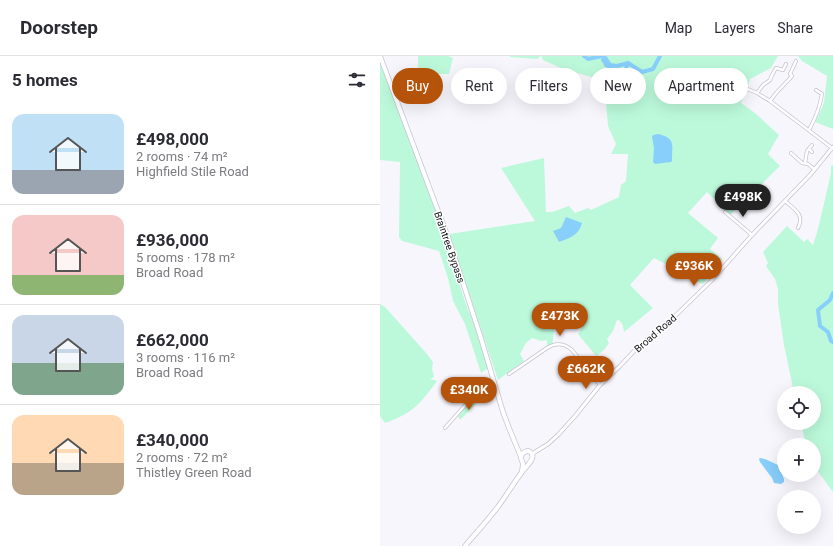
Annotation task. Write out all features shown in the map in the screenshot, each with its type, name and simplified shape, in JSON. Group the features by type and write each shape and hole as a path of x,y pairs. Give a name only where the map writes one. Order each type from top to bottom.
{"highway":[{"name":"Braintree Bypass","path":"380,56 449,240 472,308 509,428 522,459"},
{"name":"Braintree Bypass","path":"514,440 520,448 526,451"},
{"path":"465,546 496,510 522,471 532,460 531,453 526,451 522,454 522,471"},
{"path":"522,459 526,463 530,462"}],"main road":[{"name":"Broad Road","path":"532,455 558,435 600,385 641,344 666,324 711,281 832,148"},
{"name":"Broad Road","path":"526,451 540,448"}],"street":[{"path":"770,101 792,76 790,74 794,63"},
{"path":"757,93 763,85 770,80 776,68 783,70 786,64"},
{"path":"748,89 770,101 832,148"},
{"path":"809,130 821,102 822,94 816,90"},
{"path":"805,163 807,151 812,145"},
{"path":"809,149 812,152"},
{"path":"791,153 802,163 808,164 814,169"},
{"path":"785,200 800,214 801,222 798,228"},
{"path":"725,212 752,235"},
{"path":"509,374 550,346 558,344 570,348 600,385"},
{"path":"446,428 467,403 487,388 495,385"}],"green space":[{"path":"418,56 448,56 453,58 449,74 443,74 443,68 418,68"},
{"path":"510,56 541,56 537,59"},
{"path":"541,56 778,56 771,68 750,79 748,86 748,68 654,68 654,104 742,104 755,113 779,135 768,154 780,166 730,215 707,192 688,213 718,238 710,249 722,259 703,284 654,258 630,285 653,308 624,332 622,323 617,320 613,331 607,339 609,343 604,350 596,356 578,334 583,326 556,312 552,348 547,347 547,340 541,341 532,338 526,343 520,354 524,361 498,380 449,234 535,221 501,168 544,158 546,212 552,212 569,206 575,213 588,208 591,210 619,197 621,185 626,181 628,154 611,154 616,144 608,126 606,104 646,104 646,68 590,68 590,77 582,74 582,68 561,68 543,60"},
{"path":"798,56 833,56 833,129 815,122 824,102 827,76 802,61"},
{"path":"380,63 392,94 392,104 396,104 456,266 456,274 488,368 481,373 465,324 453,301 448,278 439,251 402,241 399,237 400,162 380,160"},
{"path":"833,165 833,492 821,476 821,438 804,438 803,430 821,430 821,386 793,386 784,345 778,304 778,289 775,279 766,266 768,263 763,252 787,226 804,242 807,239 813,245 831,173 831,166"},
{"path":"380,304 385,307 433,362 432,369 434,376 430,379 437,381 426,396 415,407 403,415 385,423 380,416"},
{"path":"480,395 482,397 478,402 461,419 459,419 458,415 468,404"}],"water":[{"path":"658,134 668,138 672,143 671,162 655,164 653,162 654,148 652,137 653,135"},
{"path":"566,217 582,223 581,227 576,233 559,242 553,231 561,228"},
{"path":"759,459 765,459 777,465 777,482 784,482 781,484 774,483"}],"waterway":[{"path":"584,56 588,59 602,56"},
{"path":"604,56 610,65 617,66 628,63 642,72 653,69 660,56"},
{"path":"603,60 606,65 618,71 625,71 628,63"},
{"path":"833,293 830,300 818,310 820,326 828,332 831,341 833,342"}]}
